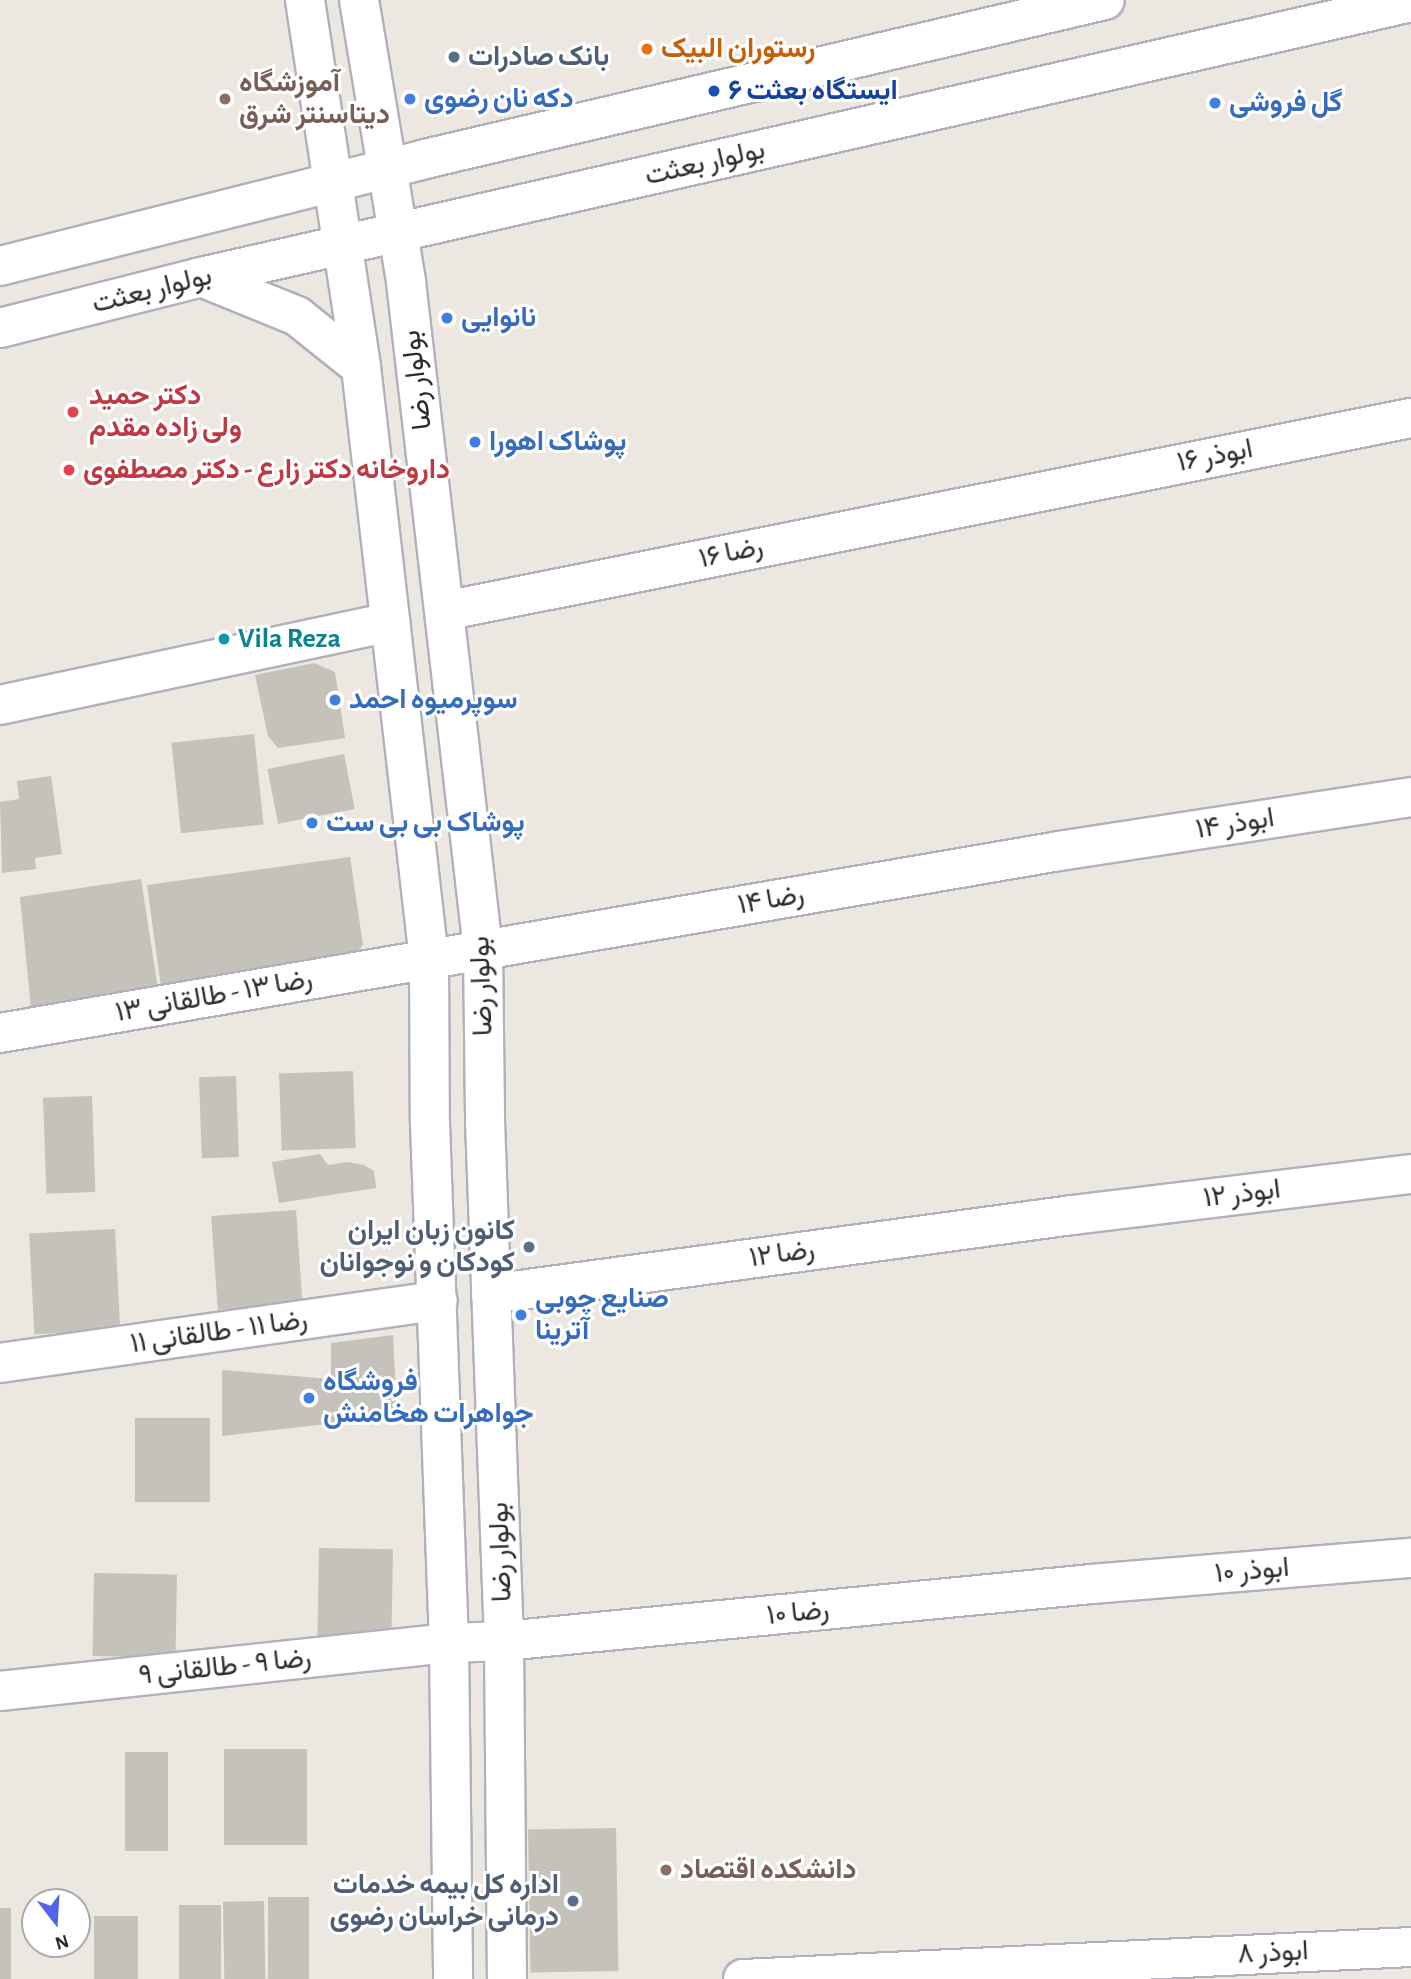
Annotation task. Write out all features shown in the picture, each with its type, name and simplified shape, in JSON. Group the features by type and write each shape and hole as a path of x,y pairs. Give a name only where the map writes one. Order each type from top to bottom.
{"street":[{"name":"بولوار رضا","path":"305,0 335,182 361,367 429,959 430,1123 449,1643 453,1979"},
{"name":"بولوار رضا","path":"359,0 398,233 482,950 504,1641 507,1979"},
{"path":"0,266 387,169 1105,0"},
{"name":"بولوار بعثت","path":"0,328 201,277 1411,2"},
{"path":"201,277 298,316 361,367"},
{"name":"ابوذر ۱۶","path":"1018,494 1411,418"},
{"name":"رضا ۱۶","path":"444,611 1018,494"},
{"path":"0,705 390,622"},
{"name":"ابوذر ۱۴","path":"1059,851 1411,797"},
{"name":"رضا ۱۴","path":"429,959 1059,851"},
{"name":"رضا ۱۳ - طالقانی ۱۳","path":"0,1033 429,959"},
{"name":"ابوذر ۱۲","path":"1072,1214 1411,1174"},
{"name":"رضا ۱۲","path":"491,1294 1072,1214"},
{"name":"رضا ۱۱ - طالقانی ۱۱","path":"0,1363 438,1301"},
{"name":"ابوذر ۱۰","path":"1092,1584 1411,1558"},
{"name":"رضا ۱۰","path":"449,1643 504,1641 1092,1584"},
{"name":"رضا ۹ - طالقانی ۹","path":"0,1691 449,1643"},
{"name":"ابوذر ۸","path":"743,1979 1411,1947"}],"building":[{"path":"314,663 335,672 345,738 278,748 268,736 255,675"},
{"path":"254,734 264,825 181,833 171,743"},
{"path":"344,754 355,809 278,824 267,769"},
{"path":"51,776 62,854 35,858 36,869 2,873 0,802 19,799 17,781"},
{"path":"350,857 363,945 350,960 161,987 147,885"},
{"path":"141,879 158,989 77,1004 31,1008 20,897"},
{"path":"353,1071 356,1148 282,1151 279,1074"},
{"path":"236,1076 239,1157 202,1158 199,1077"},
{"path":"92,1096 95,1192 46,1194 43,1098"},
{"path":"320,1154 328,1165 347,1162 364,1165 374,1171 376,1188 279,1203 272,1162"},
{"path":"296,1210 303,1304 218,1310 211,1216"},
{"path":"115,1229 120,1330 34,1334 29,1234"},
{"name":"فروشگاه جواهرات هخامنش","path":"393,1335 397,1416 222,1436 222,1370 331,1379 331,1343"},
{"path":"135,1418 210,1418 210,1502 135,1502"},
{"path":"319,1548 393,1549 391,1638 317,1637"},
{"path":"94,1573 177,1574 176,1657 93,1656"},
{"path":"224,1749 307,1749 307,1845 224,1845"},
{"path":"125,1752 168,1752 168,1851 125,1851"},
{"name":"اداره کل بیمه خدمات درمانی خراسان رضوی","path":"616,1828 618,1971 531,1973 528,1830"},
{"path":"268,1897 309,1897 309,1979 268,1979"},
{"path":"264,1901 265,1979 224,1979 223,1902"},
{"path":"179,1905 221,1905 221,1979 179,1979"},
{"path":"0,1908 11,1908 11,1979 0,1979"},
{"path":"94,1916 138,1916 138,1979 94,1979"}],"place":[{"name":"رستوران البیک","path":"647,49"},
{"name":"بانک صادرات","path":"454,57"},
{"name":"ایستگاه بعثت ۶","path":"714,91"},
{"name":"آموزشگاه دیتاسنتر شرق","path":"225,99"},
{"name":"دکه نان رضوی","path":"410,99"},
{"name":"گل فروشی","path":"1215,103"},
{"name":"نانوایی","path":"447,318"},
{"name":"دکتر حمید ولی زاده مقدم","path":"73,412"},
{"name":"پوشاک اهورا","path":"475,442"},
{"name":"داروخانه دکتر زارع - دکتر مصطفوی","path":"69,470"},
{"name":"Vila Reza","path":"224,639"},
{"name":"سوپرمیوه احمد","path":"335,700"},
{"name":"پوشاک بی بی ست","path":"312,823"},
{"name":"کانون زبان ایران کودکان و نوجوانان","path":"529,1247"},
{"name":"صنایع چوبی آترینا","path":"521,1315"},
{"name":"فروشگاه جواهرات هخامنش","path":"309,1398"},
{"name":"دانشکده اقتصاد","path":"666,1870"},
{"name":"اداره کل بیمه خدمات درمانی خراسان رضوی","path":"573,1901"}]}
